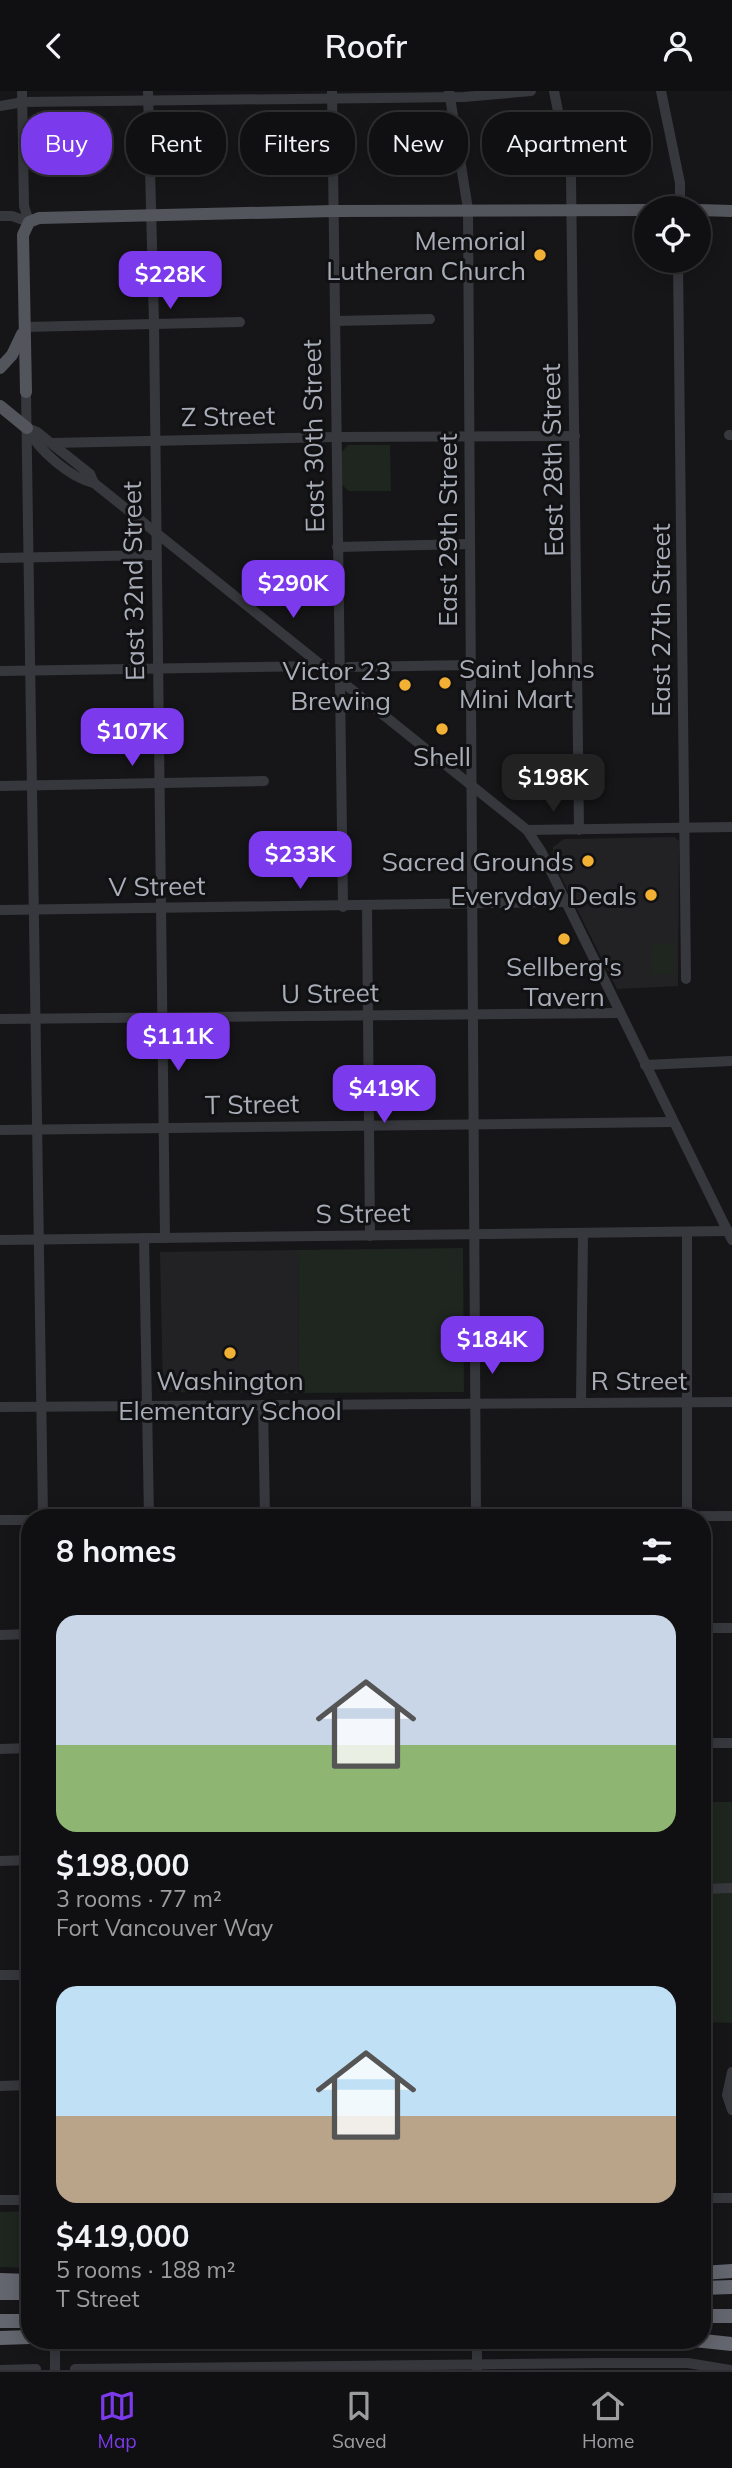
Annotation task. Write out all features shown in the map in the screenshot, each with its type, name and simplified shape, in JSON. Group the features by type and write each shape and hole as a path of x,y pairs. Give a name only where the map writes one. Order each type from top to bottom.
{"highway":[{"path":"711,2272 732,2271"},
{"path":"0,2280 21,2281"},
{"path":"711,2288 732,2287"},
{"path":"0,2293 21,2293"},
{"path":"711,2316 732,2316"},
{"path":"0,2321 21,2321"},
{"path":"0,2338 21,2337"},
{"path":"711,2342 732,2344"}],"main road":[{"path":"26,392 23,235 29,222 50,216 468,209 634,210"},
{"path":"711,210 732,211"},
{"path":"0,368 16,348 25,327"},
{"path":"0,406 27,428"}],"street":[{"path":"0,106 23,97 531,91"},
{"name":"East 28th Street","path":"554,91 571,177 579,830"},
{"path":"661,91 680,183 680,196"},
{"name":"East 30th Street","path":"332,94 343,907"},
{"name":"East 29th Street","path":"450,94 468,209 476,1509"},
{"name":"East 32nd Street","path":"148,96 154,324 165,1238"},
{"path":"23,97 24,206 29,222"},
{"path":"0,216 12,216 29,222"},
{"name":"East 27th Street","path":"678,273 686,979"},
{"path":"335,321 430,319"},
{"path":"25,327 240,322"},
{"path":"26,392 43,1509"},
{"path":"27,428 90,474 94,483 527,830 730,1236"},
{"path":"27,428 37,445 84,481 94,483"},
{"name":"Z Street","path":"51,443 336,437 575,436"},
{"path":"337,548 470,544"},
{"path":"0,558 155,555"},
{"path":"338,677 349,667 470,665"},
{"path":"0,671 325,666"},
{"path":"0,786 264,781"},
{"path":"527,830 732,827"},
{"name":"V Street","path":"0,910 472,906 565,902"},
{"path":"367,907 370,1236"},
{"name":"U Street","path":"0,1020 619,1013"},
{"path":"645,1065 732,1061"},
{"name":"T Street","path":"0,1130 673,1122"},
{"path":"582,1403 583,1233"},
{"name":"S Street","path":"0,1240 583,1233 687,1233 730,1236"},
{"path":"687,1233 687,1509"},
{"path":"144,1238 149,1509"},
{"name":"R Street","path":"0,1407 732,1402"},
{"path":"263,1405 265,1509"},
{"path":"711,1516 732,1516"},
{"path":"0,1520 21,1520"},
{"path":"711,1628 732,1628"},
{"path":"0,1635 21,1634"},
{"path":"711,1743 732,1743"},
{"path":"0,1749 21,1748"},
{"path":"0,1861 21,1860"},
{"path":"711,1889 732,1888"},
{"path":"0,1975 21,1975"},
{"path":"732,2072 727,2095 732,2111"},
{"path":"0,2085 21,2085"},
{"path":"711,2198 732,2198"},
{"path":"0,2200 21,2200"},
{"path":"55,2349 55,2368"},
{"path":"477,2349 477,2370"},
{"path":"75,2369 688,2366 730,2370"},
{"path":"0,2370 36,2369"}],"shaded area":[{"path":"348,445 390,445 391,491 349,491 342,485 341,453"},
{"path":"674,837 679,841 678,986 617,989 553,861 553,847 564,839"},
{"path":"675,943 675,974 651,974 651,945"},
{"path":"463,1248 464,1392 299,1393 298,1250"},
{"name":"Washington Elementary School","path":"298,1250 299,1393 163,1392 160,1252"},
{"path":"711,1802 732,1802 732,2023 711,2022"},
{"path":"21,2211 21,2268 0,2267 0,2212"}],"place":[{"name":"Memorial Lutheran Church","path":"540,255"},
{"name":"Saint Johns Mini Mart","path":"445,683"},
{"name":"Victor 23 Brewing","path":"405,685"},
{"name":"Shell","path":"442,729"},
{"name":"Sacred Grounds","path":"588,861"},
{"name":"Everyday Deals","path":"651,895"},
{"name":"Sellberg's Tavern","path":"564,939"},
{"name":"Washington Elementary School","path":"230,1353"}]}
